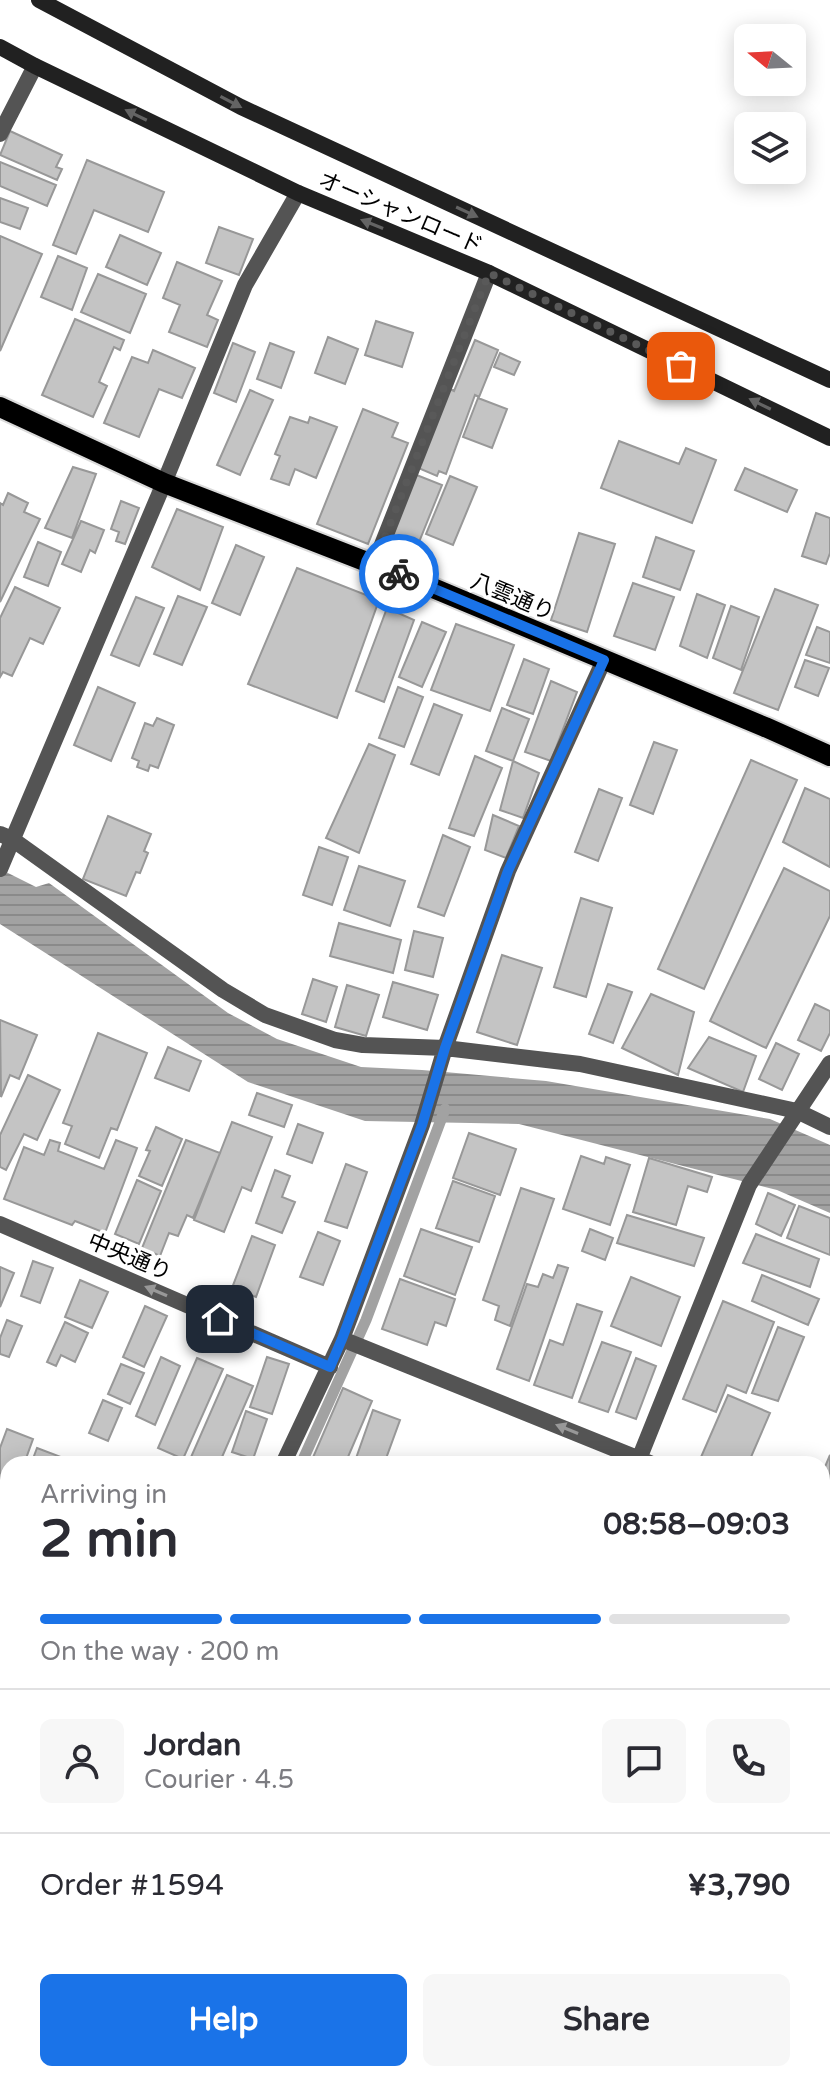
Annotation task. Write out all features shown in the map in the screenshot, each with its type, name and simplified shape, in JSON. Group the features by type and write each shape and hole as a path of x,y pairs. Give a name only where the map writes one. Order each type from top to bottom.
{"main road":[{"name":"八雲通り","path":"0,407 164,483 374,565 830,756"}],"street":[{"name":"オーシャンロード","path":"39,0 241,107 830,380"},
{"name":"オーシャンロード","path":"0,47 298,193 489,273 830,438"},
{"path":"0,134 35,66"},
{"path":"0,869 6,836 164,483 245,285 298,193"},
{"path":"374,565 489,273"},
{"path":"287,1456 342,1339 422,1125 445,1048 508,871 604,660"},
{"path":"6,836 223,990 265,1015 335,1040 363,1045 445,1048 580,1064 797,1111 830,1127"},
{"path":"645,1456 749,1185 830,1063"},
{"name":"中央通り","path":"0,1224 330,1367"},
{"path":"342,1339 628,1456"}],"shaded area":[{"path":"0,869 36,887 49,883 228,1013 277,1039 361,1067 546,1081 770,1119 830,1145 830,1213 777,1190 519,1124 365,1121 248,1082 0,924"}],"building":[{"path":"10,131 62,155 56,167 62,169 57,180 0,155"},
{"path":"87,160 164,192 148,232 94,210 76,254 53,245"},
{"path":"0,162 56,185 47,206 0,186"},
{"path":"0,198 28,208 20,229 0,222"},
{"path":"219,227 253,239 239,275 206,263"},
{"path":"120,235 161,253 147,285 106,267"},
{"path":"0,236 42,254 0,351"},
{"path":"58,256 87,268 72,310 41,297"},
{"path":"177,262 222,281 207,315 218,320 207,347 169,332 180,305 163,298"},
{"path":"98,274 146,294 130,333 81,312"},
{"path":"75,319 124,340 120,350 114,347 99,382 107,386 93,417 42,395"},
{"path":"376,321 413,333 402,367 365,355"},
{"path":"328,337 358,349 345,384 315,373"},
{"path":"475,340 498,350 479,397 475,395 446,474 439,471 437,476 416,467 448,388 454,391"},
{"path":"233,343 255,352 236,402 214,393"},
{"path":"270,343 294,352 281,388 257,379"},
{"path":"153,350 195,368 182,398 159,389 139,437 104,423 132,357 148,363"},
{"path":"500,353 520,362 514,375 494,367"},
{"path":"250,390 273,400 240,475 217,465"},
{"path":"478,398 507,409 492,448 463,437"},
{"path":"363,409 398,423 392,437 408,443 368,544 317,524"},
{"path":"290,417 308,423 310,417 337,427 316,478 295,469 289,485 271,479 280,456 275,454"},
{"path":"619,441 679,464 686,448 716,460 692,523 601,488"},
{"path":"73,467 96,474 72,538 45,528"},
{"path":"745,468 797,490 787,512 735,490"},
{"path":"414,474 442,485 413,557 385,546"},
{"path":"450,476 477,487 453,545 426,534"},
{"path":"8,493 28,503 24,512 40,519 0,602 0,503 3,505"},
{"path":"121,501 139,508 125,544 116,541 119,532 111,529"},
{"path":"177,509 223,527 200,590 152,567"},
{"path":"816,513 830,518 830,553 826,564 802,556"},
{"path":"81,521 104,530 95,553 90,550 81,572 62,564"},
{"path":"579,533 615,544 587,632 551,620"},
{"path":"656,537 694,551 680,590 643,577"},
{"path":"38,542 61,552 48,586 24,577"},
{"path":"236,545 264,557 240,615 212,603"},
{"path":"297,568 379,600 337,718 248,684"},
{"path":"633,583 674,597 655,650 614,636"},
{"path":"15,587 60,608 43,644 30,638 12,676 3,672 0,677 0,618"},
{"path":"775,589 818,605 778,710 734,693"},
{"path":"697,594 725,605 707,658 680,646"},
{"path":"178,596 207,607 182,665 154,654"},
{"path":"136,597 164,608 139,666 111,655"},
{"path":"731,606 759,617 741,670 713,658"},
{"path":"387,608 414,620 384,702 356,691"},
{"path":"422,622 446,632 422,687 399,677"},
{"path":"456,624 514,645 490,711 431,690"},
{"path":"817,627 830,632 830,663 806,655"},
{"path":"524,659 549,669 533,714 507,705"},
{"path":"805,660 829,668 818,696 795,687"},
{"path":"551,681 577,692 551,761 525,752"},
{"path":"98,687 135,703 111,761 74,745"},
{"path":"398,687 423,697 404,747 379,738"},
{"path":"434,704 462,715 439,775 411,764"},
{"path":"502,708 529,719 513,761 486,751"},
{"path":"157,718 174,725 158,768 150,765 148,771 137,767 139,761 132,758 145,723 153,726"},
{"path":"654,742 677,750 653,814 630,805"},
{"path":"369,744 395,755 359,853 326,838"},
{"path":"475,756 502,768 474,836 449,828"},
{"path":"751,760 797,780 704,989 658,969"},
{"path":"513,761 539,773 523,818 500,810"},
{"path":"805,788 830,799 830,867 783,842"},
{"path":"599,789 622,798 598,861 575,852"},
{"path":"493,815 519,826 506,858 485,850"},
{"path":"108,816 151,834 140,873 136,872 126,896 83,879"},
{"path":"443,835 470,847 444,916 418,907"},
{"path":"319,847 348,857 332,905 303,895"},
{"path":"359,866 405,881 390,926 344,910"},
{"path":"784,868 830,891 830,916 766,1048 710,1021"},
{"path":"581,898 612,908 586,997 554,987"},
{"path":"339,923 401,940 393,973 330,956"},
{"path":"414,931 443,938 433,977 405,970"},
{"path":"502,955 542,968 517,1045 477,1032"},
{"path":"313,979 337,987 326,1022 302,1014"},
{"path":"393,982 438,995 427,1030 383,1017"},
{"path":"608,984 632,992 613,1043 589,1034"},
{"path":"347,985 379,995 366,1036 335,1027"},
{"path":"651,994 694,1012 678,1075 622,1048"},
{"path":"815,1004 830,1011 830,1033 821,1051 798,1040"},
{"path":"0,1020 37,1035 19,1079 10,1075 1,1097"},
{"path":"98,1033 147,1053 117,1130 111,1128 99,1158 65,1144 72,1126 63,1123"},
{"path":"709,1037 756,1056 743,1092 688,1068"},
{"path":"776,1043 799,1054 782,1090 759,1079"},
{"path":"168,1047 201,1061 189,1091 155,1078"},
{"path":"28,1075 60,1090 37,1140 24,1134 6,1170 0,1167 0,1135"},
{"path":"257,1093 292,1105 284,1127 249,1115"},
{"path":"232,1122 272,1137 251,1191 242,1187 224,1232 194,1220"},
{"path":"298,1124 323,1133 312,1163 287,1154"},
{"path":"156,1127 182,1139 162,1186 139,1176"},
{"path":"469,1133 516,1149 500,1195 453,1178"},
{"path":"50,1140 60,1143 58,1151 104,1169 116,1140 137,1148 105,1233 75,1221 72,1225 4,1199 24,1147 44,1155"},
{"path":"186,1140 220,1153 193,1218 187,1215 178,1236 169,1233 160,1256 142,1248"},
{"path":"581,1156 604,1164 606,1157 630,1165 610,1225 563,1209"},
{"path":"649,1158 712,1177 707,1192 688,1186 676,1225 633,1212"},
{"path":"346,1164 367,1172 347,1228 325,1221"},
{"path":"275,1170 290,1176 282,1197 295,1202 282,1233 256,1223"},
{"path":"137,1180 161,1191 139,1244 115,1234"},
{"path":"453,1181 495,1196 479,1242 436,1228"},
{"path":"521,1188 554,1199 510,1326 495,1320 499,1306 483,1300"},
{"path":"768,1193 795,1205 781,1236 756,1224"},
{"path":"799,1206 830,1218 830,1255 787,1238"},
{"path":"627,1215 704,1238 694,1266 617,1243"},
{"path":"421,1229 472,1247 455,1295 404,1276"},
{"path":"590,1229 613,1238 605,1260 582,1251"},
{"path":"318,1232 340,1241 323,1285 300,1277"},
{"path":"756,1234 819,1259 810,1287 743,1263"},
{"path":"252,1236 275,1245 256,1297 232,1288"},
{"path":"33,1261 53,1268 40,1303 21,1296"},
{"path":"558,1265 568,1268 529,1381 497,1369 527,1284 538,1287 543,1274 553,1278"},
{"path":"0,1267 14,1273 0,1307"},
{"path":"762,1275 819,1299 808,1325 752,1301"},
{"path":"631,1277 680,1297 661,1346 611,1326"},
{"path":"400,1279 455,1299 446,1326 435,1322 427,1345 382,1329"},
{"path":"80,1280 108,1292 92,1328 65,1317"},
{"path":"723,1301 774,1322 746,1393 727,1385 716,1412 683,1399"},
{"path":"577,1304 602,1312 572,1398 534,1385 550,1340 563,1345"},
{"path":"145,1306 167,1316 144,1367 123,1357"},
{"path":"7,1320 22,1326 9,1357 0,1354 0,1338"},
{"path":"65,1322 88,1333 75,1362 61,1355 56,1366 47,1362"},
{"path":"778,1327 804,1337 778,1401 752,1393"},
{"path":"602,1342 631,1352 608,1412 579,1402"},
{"path":"161,1357 180,1366 155,1425 136,1416"},
{"path":"267,1357 289,1364 272,1414 250,1407"},
{"path":"197,1358 223,1369 184,1456 158,1448"},
{"path":"636,1358 656,1366 636,1419 616,1412"},
{"path":"121,1364 144,1373 130,1404 108,1394"},
{"path":"227,1375 253,1386 222,1456 192,1456"},
{"path":"343,1388 372,1401 348,1456 314,1456"},
{"path":"728,1395 770,1413 751,1456 701,1456"},
{"path":"103,1400 122,1408 108,1441 89,1433"},
{"path":"373,1410 400,1420 387,1456 357,1456"},
{"path":"246,1411 267,1419 254,1456 232,1452"},
{"path":"7,1429 33,1439 27,1456 0,1456"},
{"path":"37,1448 58,1456 34,1456"}],"waterway":[{"path":"305,1456 366,1320 445,1109"}],"way so far":[{"path":"399,574 374,565 489,273 681,366"}],"route":[{"path":"220,1319 330,1367 422,1125 445,1048 508,871 604,660 399,574"}]}
